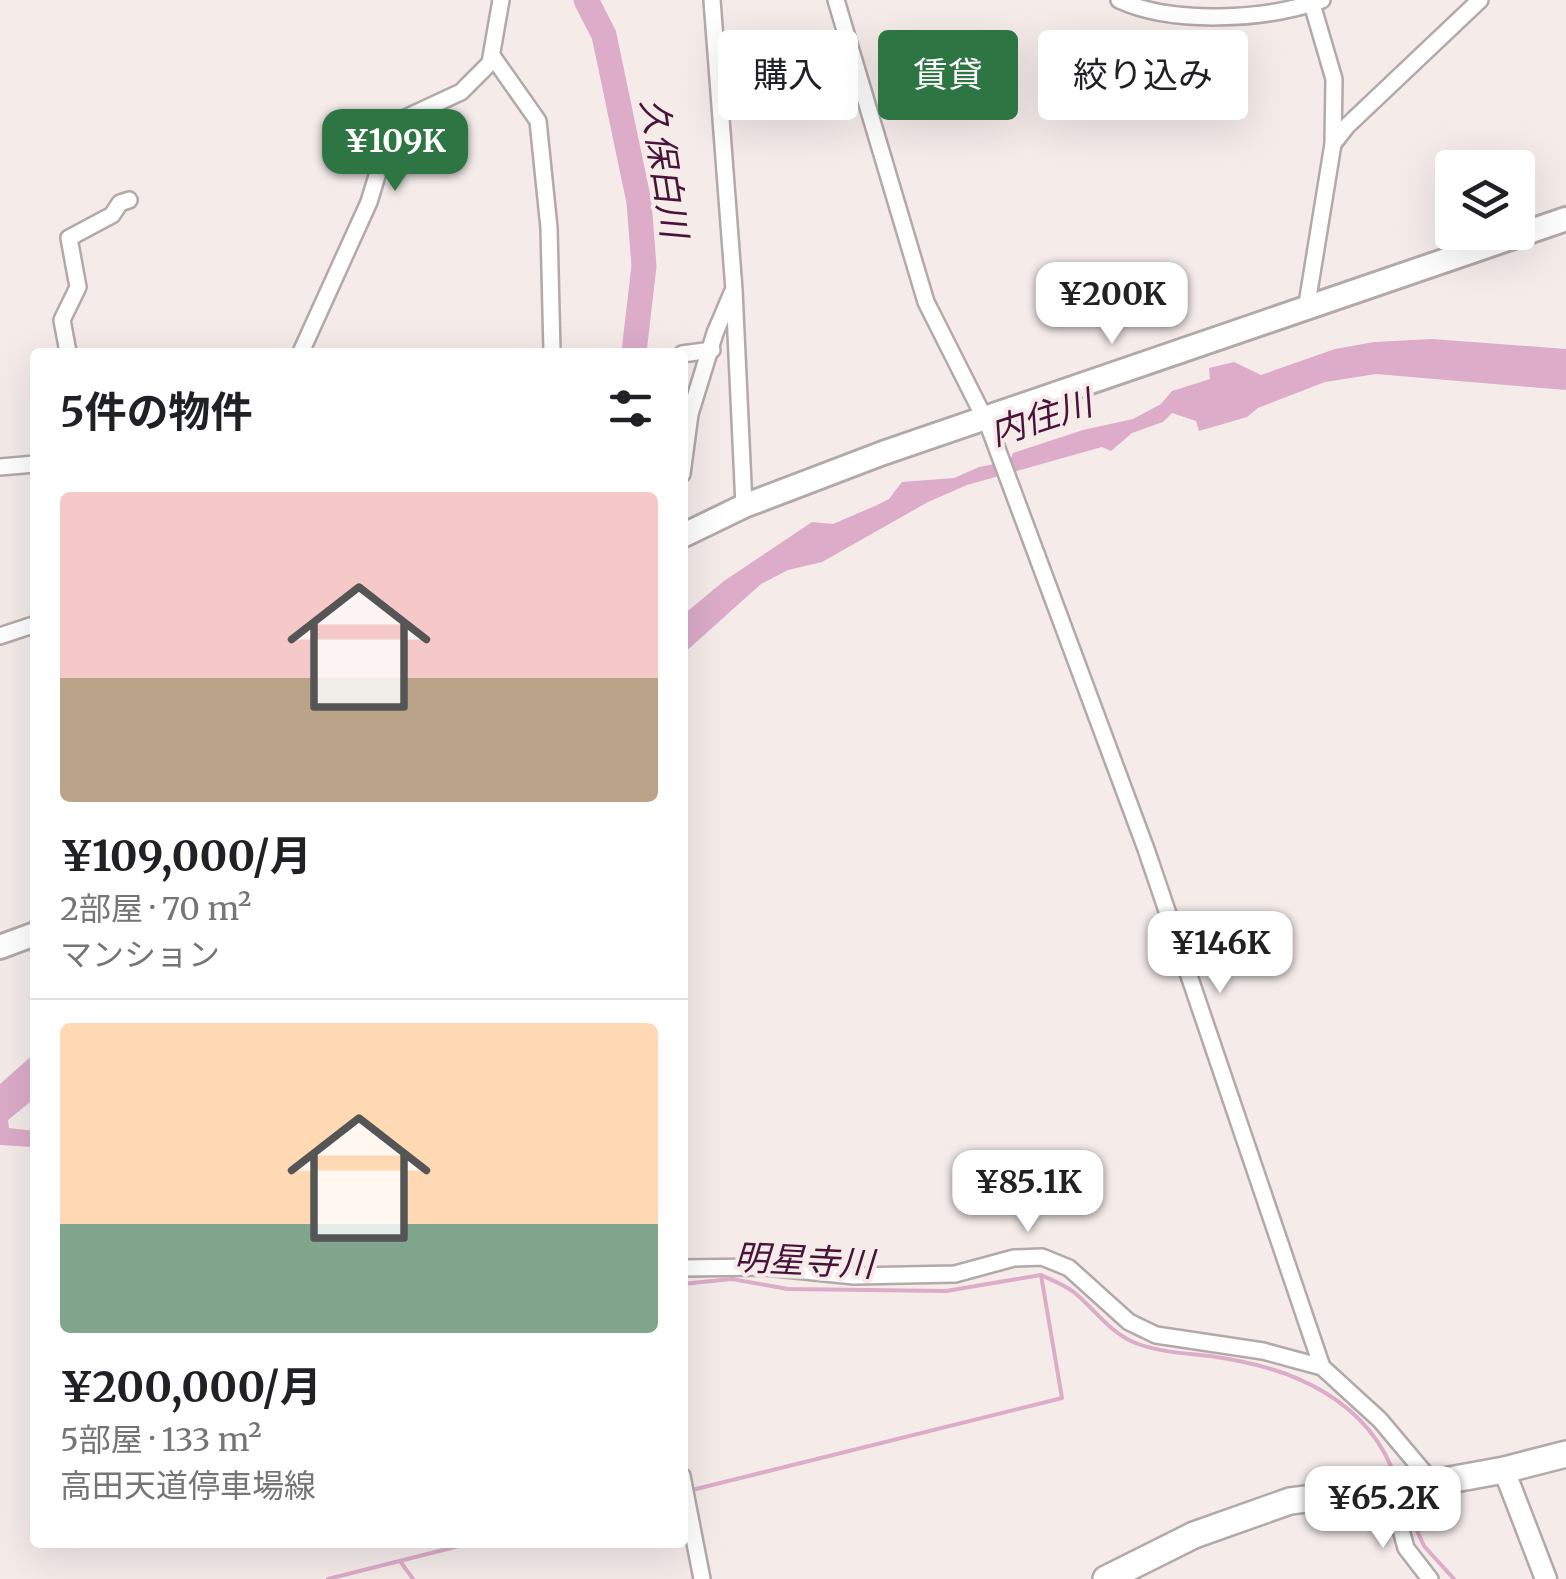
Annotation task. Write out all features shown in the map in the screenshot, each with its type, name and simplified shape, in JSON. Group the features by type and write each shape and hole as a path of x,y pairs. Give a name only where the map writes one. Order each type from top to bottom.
{"main road":[{"path":"688,533 744,506 1566,219"},
{"path":"0,947 30,936"},
{"path":"1106,1579 1238,1517 1290,1502 1413,1486 1566,1454"}],"street":[{"path":"302,348 369,202 390,133 405,118 461,92 492,57 501,0"},
{"path":"712,0 734,290 744,506"},
{"path":"836,0 926,302 986,422 1146,849 1322,1367"},
{"path":"1118,0 1136,8 1179,16 1242,16 1317,2 1334,80 1333,144 1306,310"},
{"path":"1333,144 1347,126 1480,0"},
{"path":"492,57 538,120 549,228 552,348"},
{"path":"67,348 62,320 78,287 69,238 112,215 120,203 129,200"},
{"path":"688,454 690,414 734,290"},
{"path":"688,353 712,350"},
{"path":"0,467 30,464"},
{"path":"0,636 30,626"},
{"path":"688,1268 765,1267 854,1276 955,1274 1014,1258 1042,1257 1069,1268 1129,1322 1156,1335 1263,1352 1322,1367 1380,1420 1413,1486 1406,1548 1430,1579"},
{"path":"1504,1470 1546,1579"},
{"path":"688,1507 702,1579"}],"shaded area":[{"path":"1432,339 1566,349 1566,390 1376,374 1325,382 1258,408 1247,417 1199,431 1196,421 1172,413 1163,422 1132,433 1111,451 1102,447 967,485 928,502 822,562 788,570 761,584 688,650 688,611 724,581 812,522 833,524 875,506 889,499 902,482 954,478 979,467 1010,461 1013,453 1083,430 1133,419 1161,404 1172,391 1210,379 1209,368 1234,362 1261,375 1335,349"},
{"path":"30,1057 30,1102 8,1120 9,1128 30,1130 30,1147 0,1145 0,1084"}],"waterway":[{"name":"久保白川","path":"586,0 604,35 639,202 644,266 634,348"},
{"path":"1041,1275 1071,1290 1109,1326 1133,1342 1164,1351 1245,1362 1325,1392 1367,1428 1396,1479"},
{"name":"明星寺川","path":"688,1283 732,1279 788,1289 946,1291 1041,1275"},
{"path":"688,1491 1062,1398 1041,1275"},
{"path":"1402,1497 1424,1546 1454,1579"},
{"path":"328,1579 451,1548"},
{"path":"400,1561 413,1579"}],"water label":[{"name":"内住川","path":"1041,418"}]}
